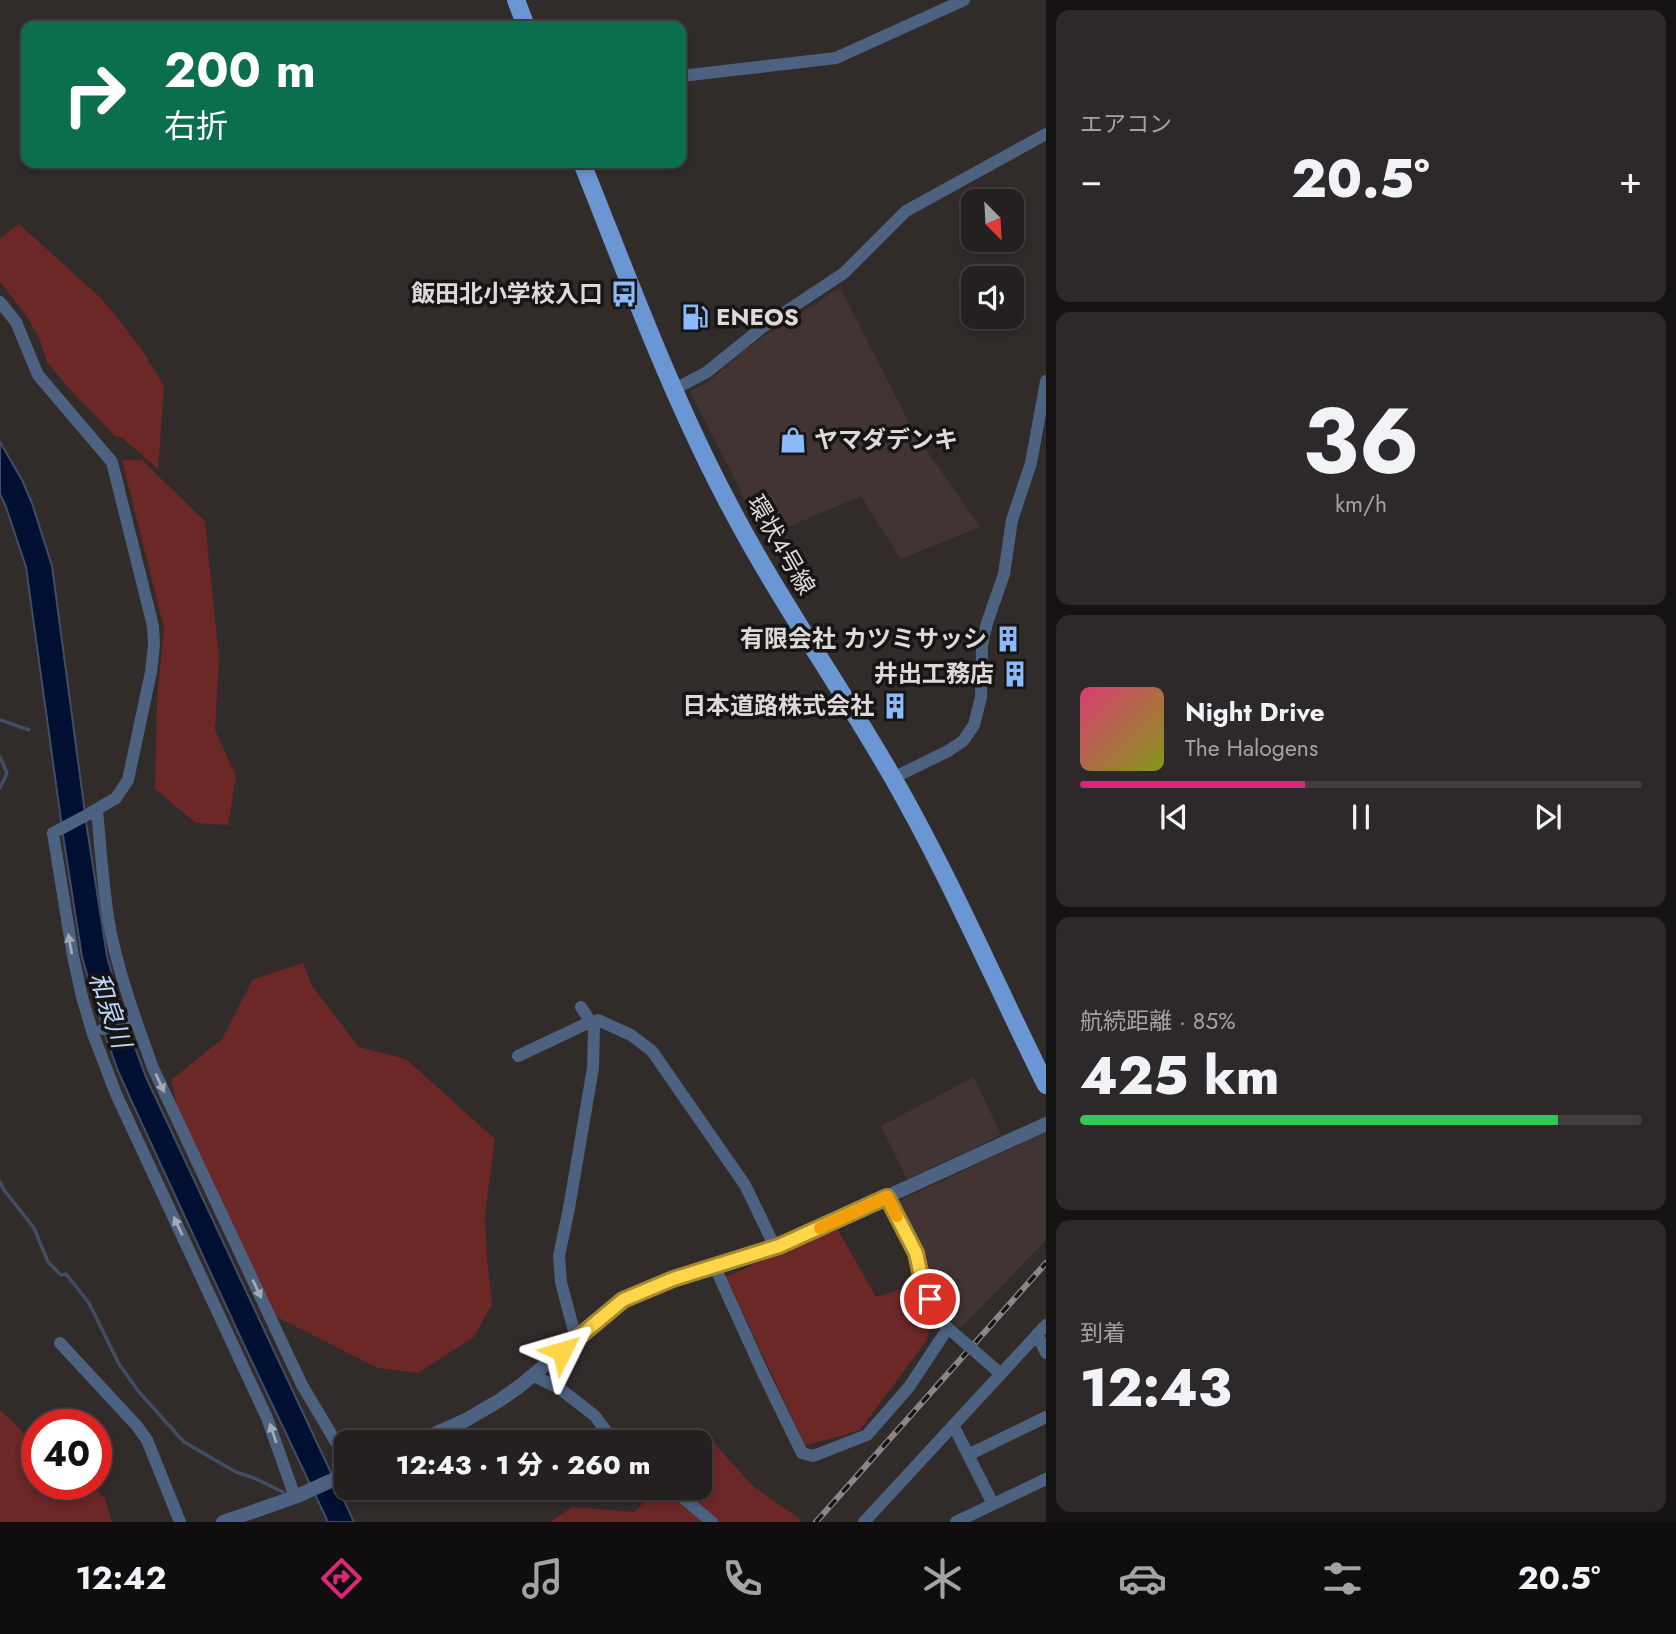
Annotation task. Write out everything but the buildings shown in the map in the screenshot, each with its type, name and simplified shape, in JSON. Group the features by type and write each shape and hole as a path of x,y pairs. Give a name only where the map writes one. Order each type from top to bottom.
{"main road":[{"path":"516,0 524,21"},
{"name":"環状4号線","path":"584,168 673,390 725,497 755,552 893,778 950,886 1046,1085"}],"street":[{"path":"686,75 836,58 964,0"},
{"path":"673,390 707,372 764,326 844,273 906,211 1046,134"},
{"path":"0,302 16,321 38,375 112,462 153,626 151,672 128,780 116,798 53,833 72,956 82,997 116,1094 267,1418 295,1497"},
{"path":"893,778 948,751 963,741 974,725 981,696 982,645 1004,574 1012,520 1031,463 1046,381"},
{"path":"89,814 130,1021 302,1385 334,1439"},
{"path":"576,1339 561,1282 559,1256 593,1068 592,1024 581,1007"},
{"path":"518,1056 598,1020 631,1035 652,1051 746,1185 775,1247"},
{"path":"103,1029 130,1021"},
{"path":"444,1430 500,1400 623,1300 673,1279 775,1247 1046,1124"},
{"path":"887,1197 916,1253 922,1280 937,1318 1001,1374"},
{"path":"714,1265 762,1373 802,1453 813,1456 867,1435 909,1387 948,1328"},
{"path":"871,1519 1041,1329"},
{"path":"1041,1329 1046,1353"},
{"path":"60,1343 147,1440 180,1522"},
{"path":"532,1376 559,1388 595,1416 605,1430"},
{"path":"968,1455 1046,1417"},
{"path":"953,1425 993,1504"},
{"path":"956,1522 1046,1479"},
{"path":"223,1522 295,1497 334,1480"},
{"path":"685,1500 712,1522"}],"shaded area":[{"path":"19,224 102,299 141,348 164,386 158,469 121,437 115,436 74,394 47,362 40,340 26,315 0,282 0,238"},
{"path":"840,288 915,434 980,527 901,559 861,496 764,537 690,392 713,378 767,334"},
{"path":"122,460 142,460 205,521 219,659 215,730 236,776 228,825 196,823 155,789 157,700 164,628"},
{"path":"303,963 312,986 359,1047 406,1059 495,1139 485,1215 492,1304 474,1337 418,1373 378,1368 273,1315 188,1150 171,1080 222,1039 253,979"},
{"path":"974,1077 1001,1135 907,1179 881,1126"},
{"path":"1046,1132 1046,1240 961,1328 942,1314 927,1257 897,1202"},
{"path":"838,1230 876,1297 913,1285 929,1329 927,1340 860,1430 805,1445 726,1277"},
{"path":"0,1410 21,1431 21,1500 105,1500 112,1522 0,1522"},
{"path":"712,1441 753,1486 801,1520 550,1522 572,1507 634,1512 647,1500 712,1500"}],"water":[{"name":"和泉川","path":"0,442 32,503 52,566 107,956 123,1015 146,1077 334,1479 334,1500 344,1500 354,1522 328,1522 131,1100 103,1029 82,957 26,567 0,494"}],"waterway":[{"path":"0,720 29,730"},
{"path":"0,757 7,773 0,788"},
{"path":"0,1182 34,1228 48,1262 61,1275 66,1274 89,1303 119,1364 139,1392 184,1442 236,1472 283,1492"}],"railway":[{"path":"816,1522 1046,1263"}],"slow traffic":[{"path":"820,1228 887,1197 897,1216"}],"place":[{"name":"飯田北小学校入口","path":"624,294"},
{"name":"ENEOS","path":"695,317"},
{"name":"ヤマダデンキ","path":"793,440"},
{"name":"有限会社 カツミサッシ","path":"1008,639"},
{"name":"井出工務店","path":"1015,674"},
{"name":"日本道路株式会社","path":"895,706"}],"route":[{"path":"562,1351 623,1300 673,1279 779,1246 887,1197 916,1253 922,1280 930,1299"}]}
